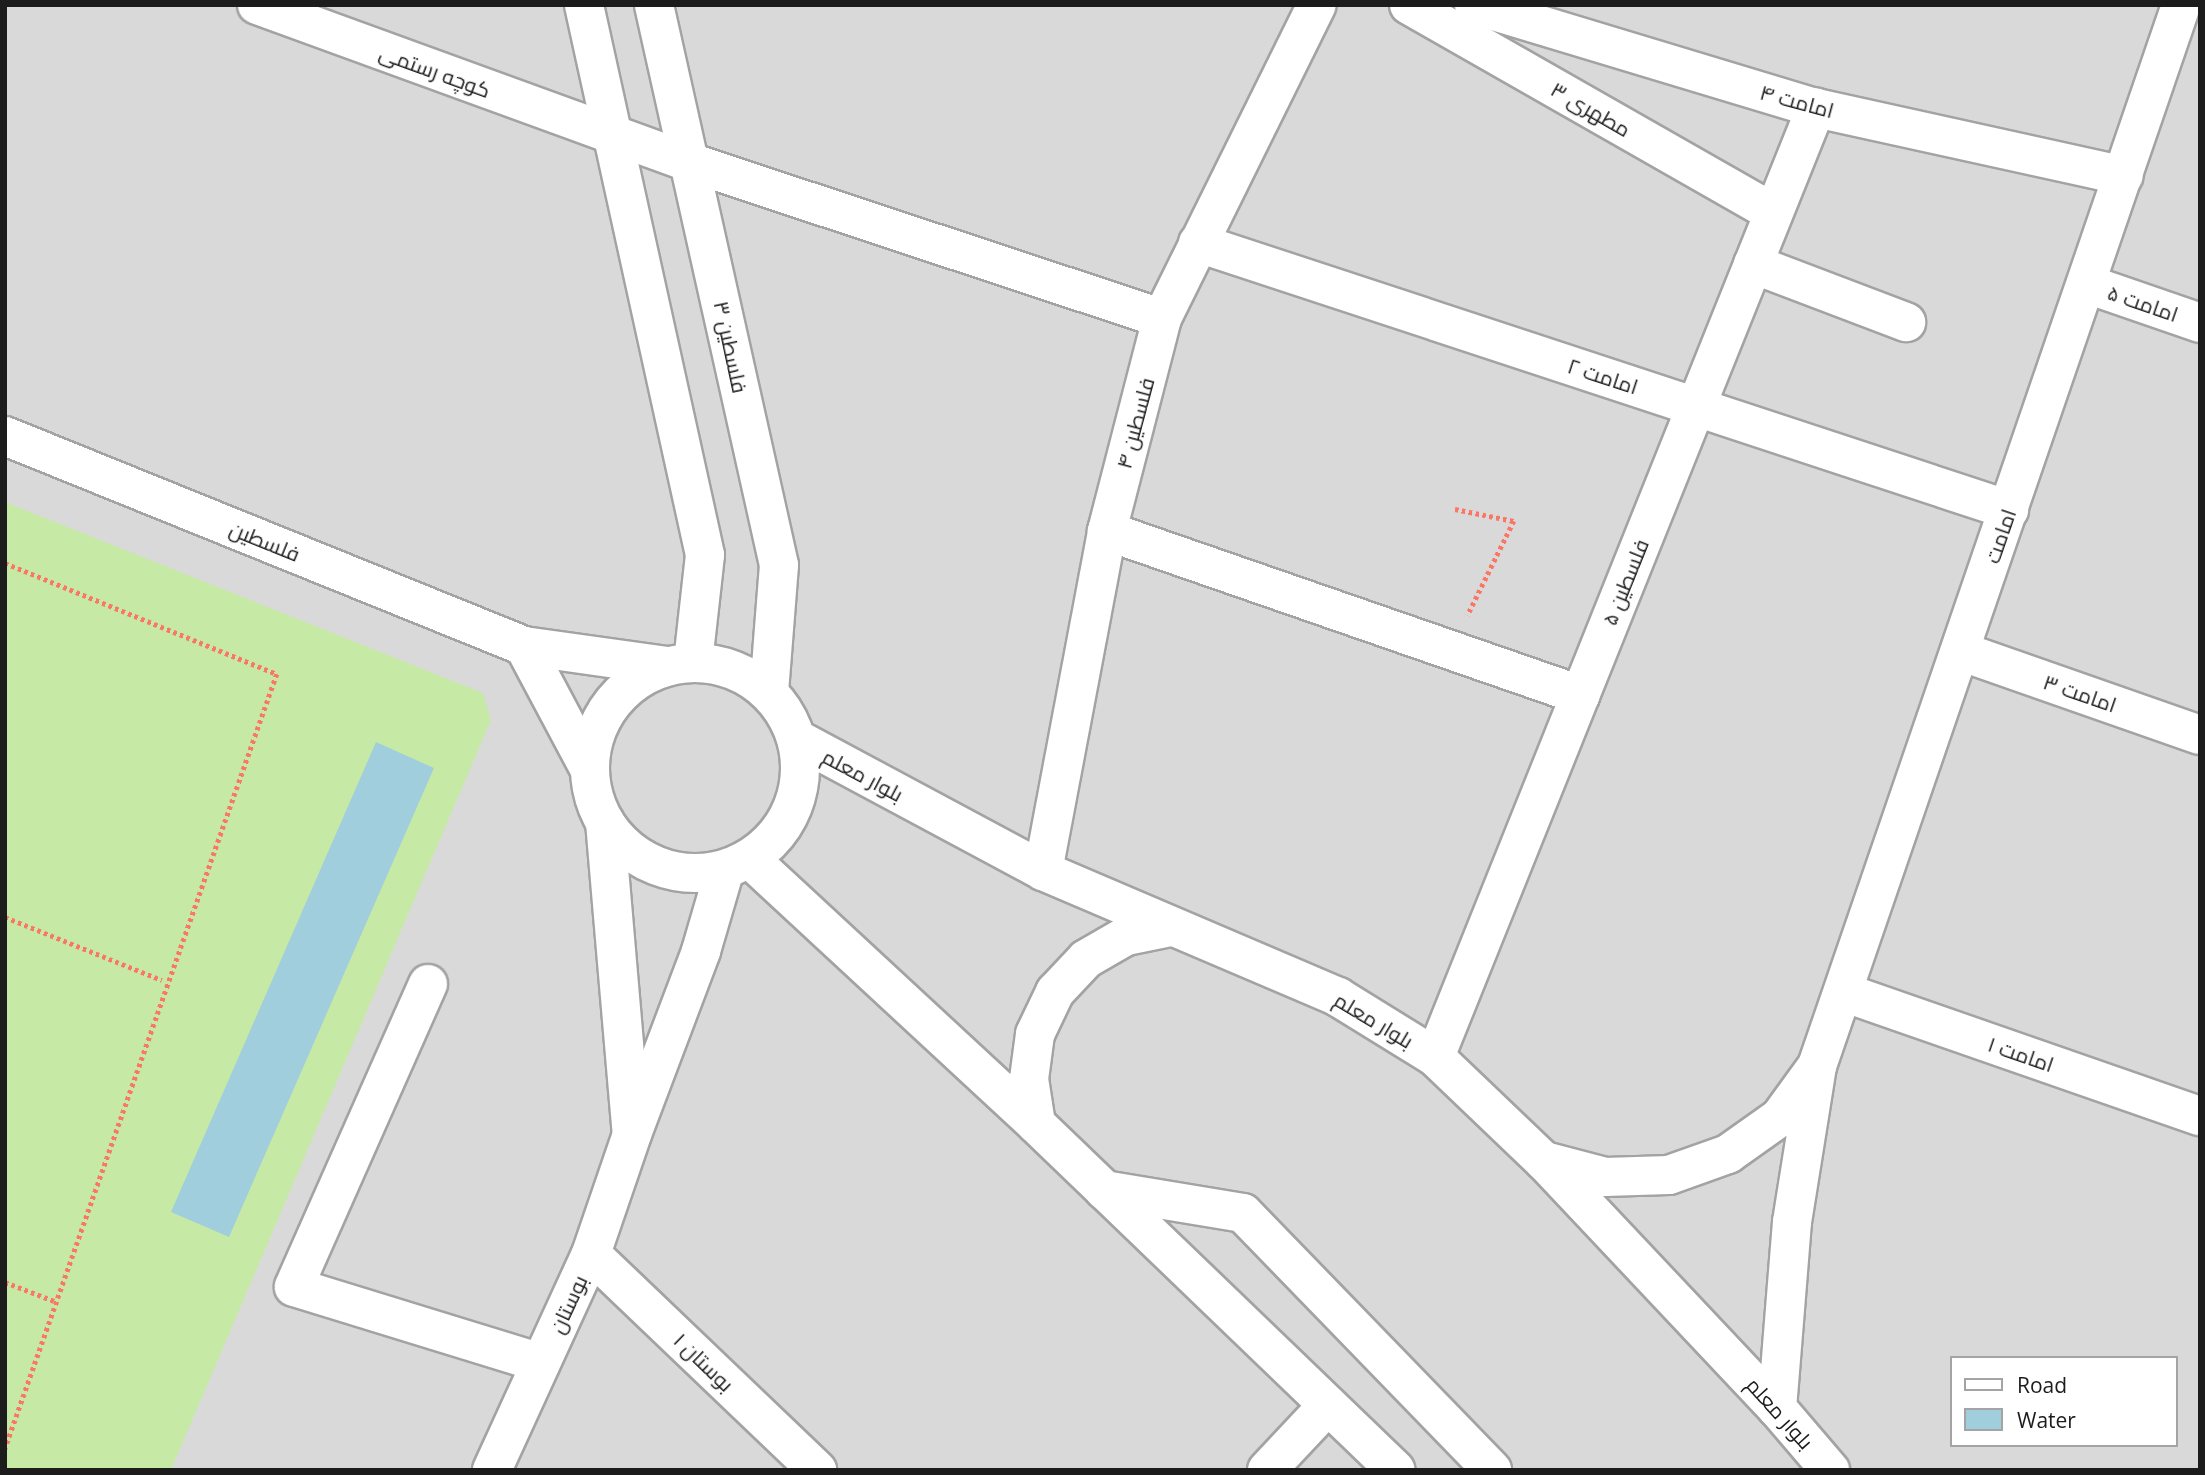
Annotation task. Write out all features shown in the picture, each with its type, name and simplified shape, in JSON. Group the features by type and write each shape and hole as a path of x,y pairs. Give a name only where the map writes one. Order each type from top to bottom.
{"street":[{"name":"کوچه رستمی","path":"257,5 613,136 1162,318"},
{"path":"584,5 705,555 680,664"},
{"name":"فلسطین ۳","path":"654,5 692,163 779,565 769,692"},
{"path":"666,59 681,5"},
{"name":"فلسطین ۴","path":"1043,871 1107,531 1162,318 1317,5"},
{"name":"مطهری ۳","path":"1409,5 1773,213"},
{"name":"امامت ۴","path":"1474,5 1816,108 2124,176"},
{"name":"امامت","path":"1818,1066 2181,5"},
{"name":"فلسطین ۵","path":"1435,1057 1816,108"},
{"name":"امامت ۲","path":"1198,243 2009,510"},
{"path":"1753,264 1906,322"},
{"name":"امامت ۵","path":"2087,284 2200,323"},
{"name":"فلسطین","path":"5,436 524,646"},
{"path":"1107,531 1580,695"},
{"path":"524,646 680,664 733,671 769,692 786,714 797,739 801,766 788,819 771,841 738,864 698,874 670,871 645,860 622,844 605,822 594,797 590,770 593,742 603,716 619,695 641,677 680,664"},
{"path":"524,646 590,770"},
{"name":"امامت ۳","path":"1960,651 2200,735"},
{"name":"بلوار معلم","path":"797,739 1043,871 1338,997 1435,1057 1544,1161 1777,1408 1830,1470"},
{"path":"605,822 632,1134"},
{"path":"738,864 1036,1124 1396,1470"},
{"name":"بوستان","path":"492,1470 591,1254 632,1134 701,951 738,864"},
{"path":"1036,1124 1029,1079 1035,1034 1055,992 1086,959 1126,936 1171,927"},
{"path":"428,984 294,1287 541,1363"},
{"name":"امامت ۱","path":"1843,992 2200,1116"},
{"path":"1544,1161 1605,1177 1668,1175 1728,1154 1780,1117 1818,1066"},
{"path":"1777,1408 1792,1222 1818,1066"},
{"path":"1104,1191 1243,1213 1492,1470"},
{"name":"بوستان ۱","path":"591,1254 817,1470"},
{"path":"1266,1470 1328,1405"}],"path":[{"path":"1451,650 1514,520 1455,509"},
{"path":"5,1449 277,674 6,565"},
{"path":"5,917 162,980"},
{"path":"5,1282 57,1302"}],"shaded area":[{"path":"5,5 2200,5 2200,1470 5,1470"}],"green space":[{"path":"5,502 483,693 491,720 171,1470 5,1470"}],"water":[{"path":"376,742 434,768 229,1237 171,1212"}]}
